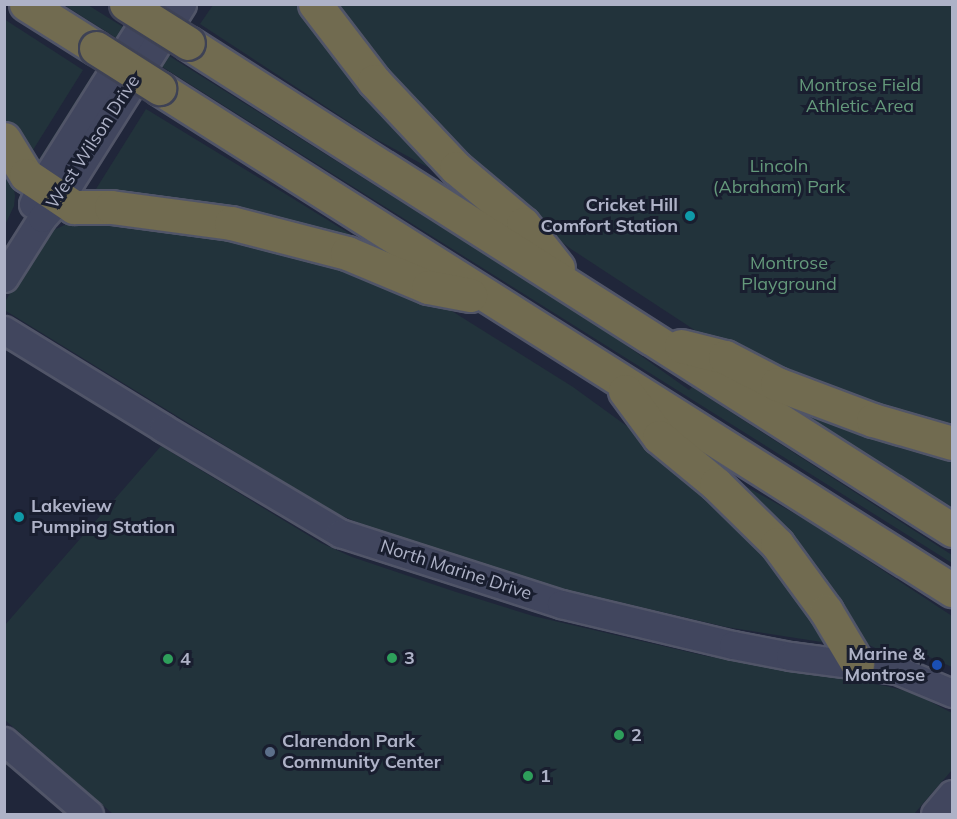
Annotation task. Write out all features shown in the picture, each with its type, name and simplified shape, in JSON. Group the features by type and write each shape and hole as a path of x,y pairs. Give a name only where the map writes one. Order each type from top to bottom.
{"highway":[{"path":"26,4 952,590"},
{"path":"126,4 952,530"},
{"path":"315,4 374,81 456,168 523,224 574,289"},
{"path":"4,139 26,175 74,207 111,207 170,213 302,239 346,253 428,287 489,299"},
{"path":"653,339 724,357 777,384 818,400 894,427 952,443"},
{"path":"613,376 659,437 716,483 777,544 826,611 856,663"}],"street":[{"name":"West Wilson Drive","path":"4,278 42,218 51,192 155,4"},
{"name":"West Wilson Drive","path":"4,251 31,209 51,192 182,4"},
{"name":"North Marine Drive","path":"4,330 105,393 340,532 572,606 733,645 790,656 897,670 952,693"},
{"path":"4,741 89,814"},
{"path":"935,814 952,794"}],"green space":[{"path":"64,5 88,5 602,328 689,390 692,387 952,555 952,563"},
{"path":"213,5 304,5 448,178 372,137 200,24"},
{"name":"Lincoln (Abraham) Park","path":"327,5 952,5 952,433 719,346 571,249 501,196"},
{"path":"4,19 83,70 28,158 5,128"},
{"path":"92,75 97,79 41,164 36,164"},
{"path":"146,109 284,193 384,255 91,197"},
{"path":"5,161 13,181 15,196 14,206 5,225"},
{"path":"78,219 261,240 431,298 573,387 668,456 753,532 828,643 726,627 550,586 371,528 333,512 6,311 6,300 49,232"},
{"path":"775,396 952,452 952,507 945,503"},
{"path":"161,446 321,543 352,557 456,592 533,616 706,656 886,686 914,693 952,713 952,770 914,814 113,814 5,720 5,625"},
{"path":"722,473 808,521 952,616 952,667 927,656 924,662 879,650 854,637"}],"place":[{"name":"Cricket Hill Comfort Station","path":"690,216"},
{"name":"Lakeview Pumping Station","path":"19,517"},
{"name":"3","path":"392,658"},
{"name":"4","path":"168,659"},
{"name":"Marine & Montrose","path":"937,665"},
{"name":"2","path":"619,735"},
{"name":"Clarendon Park Community Center","path":"270,752"},
{"name":"1","path":"528,776"}],"park label":[{"name":"Montrose Field Athletic Area","path":"860,96"},
{"name":"Montrose Playground","path":"789,274"}]}
